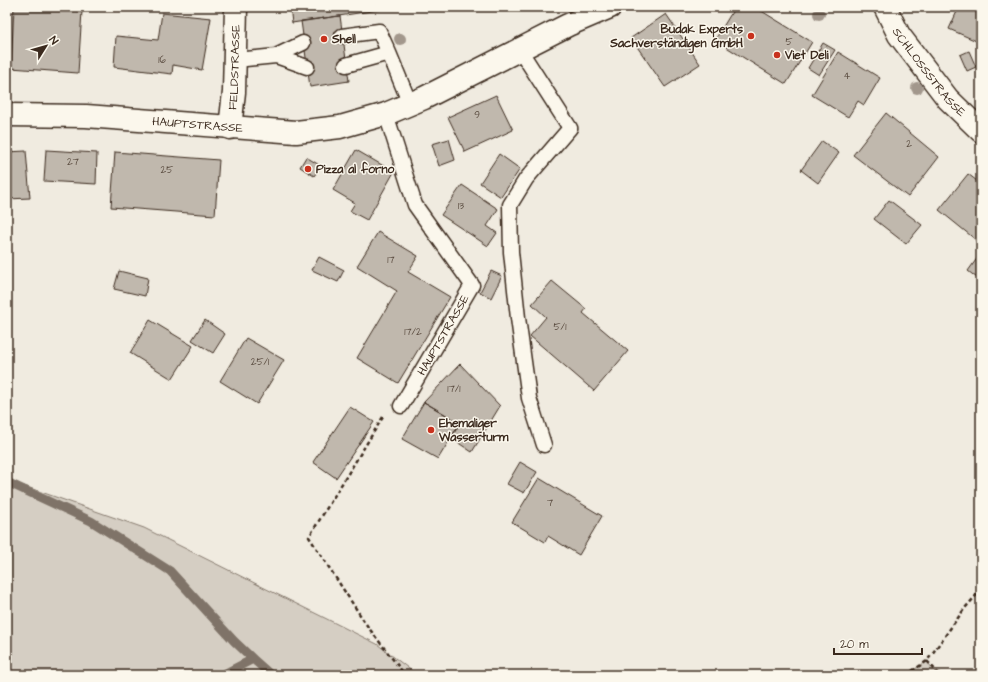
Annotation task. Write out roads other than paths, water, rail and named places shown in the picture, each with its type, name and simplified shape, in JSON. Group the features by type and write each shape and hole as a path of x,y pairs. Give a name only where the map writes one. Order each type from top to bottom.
{"main road":[{"name":"FELDSTRASSE","path":"230,128 236,60 236,7"},
{"name":"HAUPTSTRASSE","path":"7,115 86,116 296,132 340,127 386,114 424,98 568,26 610,7"},
{"name":"SCHLOSSSTRASSE","path":"885,7 899,36 948,99 981,131"}],"lane":[{"path":"342,36 379,31 410,104"},
{"path":"236,60 276,56 304,43"},
{"path":"520,50 570,128 526,179 510,205 511,252 529,398 544,445"},
{"path":"346,65 389,53"},
{"path":"276,56 307,67"},
{"name":"HAUPTSTRASSE","path":"386,114 415,205 472,285 401,406"}],"waterway":[{"path":"7,482 91,521 170,571 234,641 253,659"},
{"path":"222,675 253,659 271,675"}],"place":[{"name":"Budak Experts Sachverständigen GmbH","path":"751,36"},
{"name":"Shell","path":"324,39"},
{"name":"Viet Deli","path":"777,55"},
{"name":"Pizza al forno","path":"308,169"},
{"name":"Ehemaliger Wasserturm","path":"431,430"}]}
